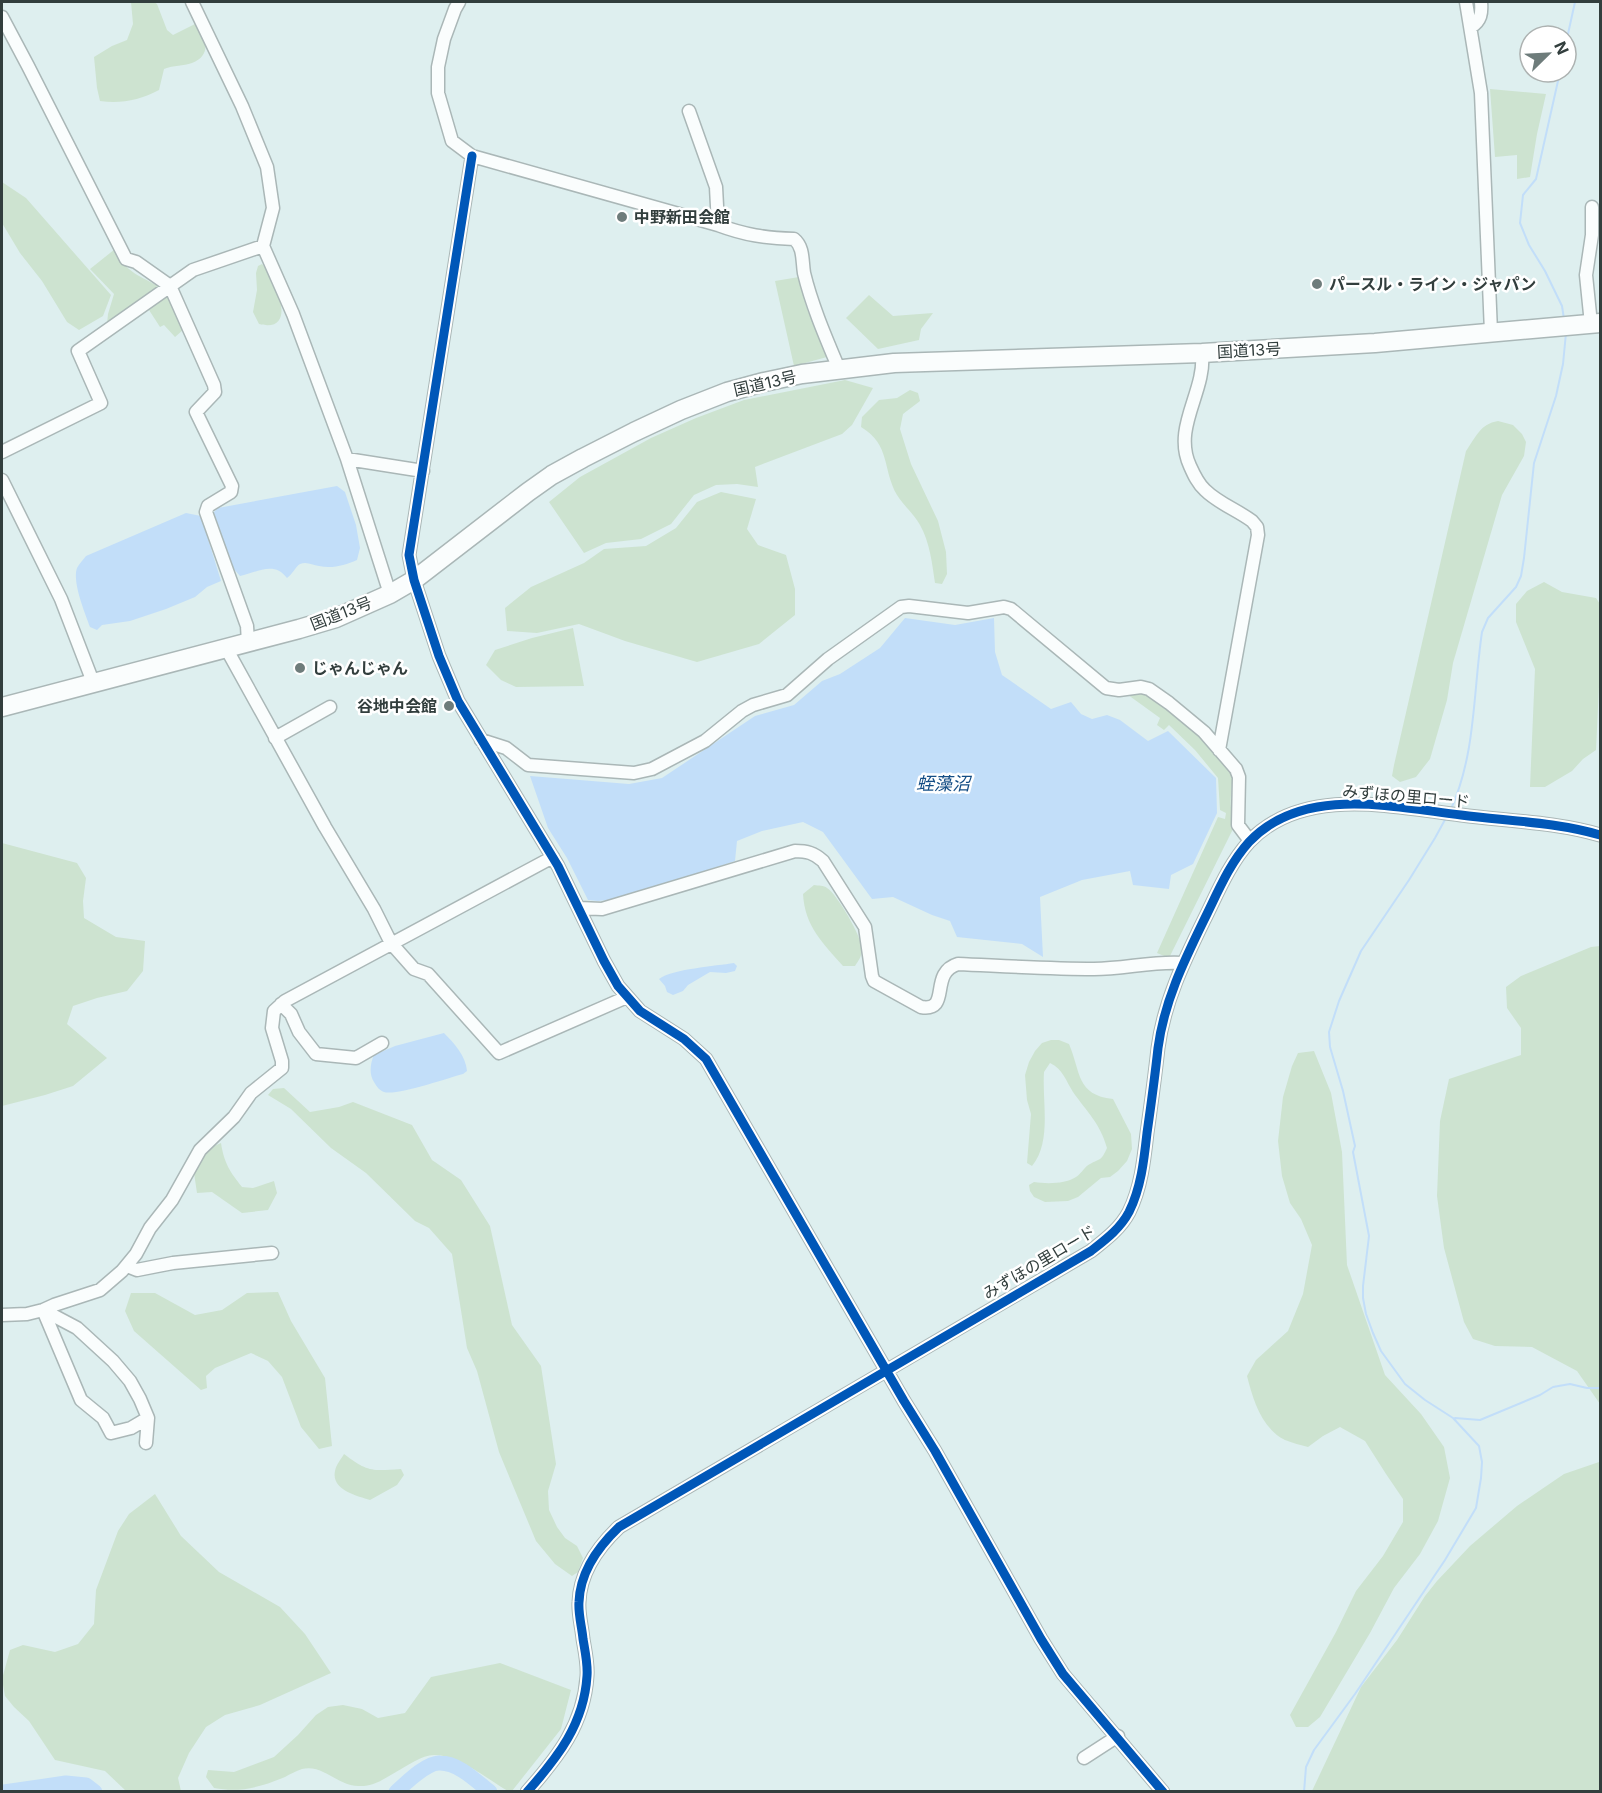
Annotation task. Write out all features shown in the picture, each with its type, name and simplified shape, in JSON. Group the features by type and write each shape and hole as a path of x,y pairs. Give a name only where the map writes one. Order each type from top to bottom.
{"highway":[{"name":"国道13号","path":"2,707 336,618 390,594 414,580 552,476 634,432 681,410 728,392 764,382 839,369 894,363 1202,353 1376,343 1590,324"}],"street":[{"path":"192,2 242,106 267,167 273,208 262,246 293,314 347,459 390,594"},
{"path":"459,2 444,39 438,67 438,93 450,136 456,145 472,156 741,233 765,238 796,240 800,246 813,305 839,369"},
{"path":"1466,2 1481,93 1491,332"},
{"path":"1471,27 1481,16 1481,2"},
{"path":"2,17 126,259 135,262 170,286 214,385 215,392 196,412 232,486 231,492 208,506 206,512 247,626 248,642"},
{"path":"689,111 716,187 718,225"},
{"path":"472,156 409,555 414,580 442,664 458,701 553,857 618,986 640,1011 684,1039 706,1059 935,1451 1041,1639 1063,1674 1163,1791"},
{"path":"1590,324 1586,275 1592,235 1592,207"},
{"path":"2,452 101,403 78,351 193,270 262,246"},
{"path":"1202,353 1204,364 1184,432 1187,461 1204,490 1252,521 1257,527 1258,536 1219,750"},
{"path":"347,459 423,471"},
{"path":"2,480 61,599 93,682"},
{"path":"481,740 506,748 528,765 634,773 652,769 705,741 742,711 753,705 787,695 828,659 901,607 909,606 968,614 1004,607 1011,609 1106,688 1119,690 1141,687 1149,689 1204,732 1236,770 1239,777 1238,825 1250,841"},
{"path":"226,648 391,943 414,969 428,974 499,1053 627,997"},
{"path":"276,738 330,707"},
{"name":"みずほの里ロード","path":"528,1790 569,1739 578,1718 588,1674 579,1602 585,1574 594,1555 619,1527 1091,1251 1113,1234 1129,1214 1139,1188 1160,1036 1169,1001 1182,963 1234,861 1250,841 1269,826 1293,813 1314,807 1342,804 1395,807 1569,828 1600,835"},
{"path":"579,908 602,909 795,851 806,851 823,861 865,927 874,981 921,1007 934,1006 938,1001 945,970 958,964 1096,969 1125,968 1167,962 1182,963"},
{"path":"2,1315 27,1314 43,1310 100,1290 126,1266 136,1254 150,1228 172,1200 200,1150 234,1117 252,1093 282,1068 272,1028 274,1011 281,1004 553,857"},
{"path":"281,1004 291,1014 299,1032 316,1054 356,1058 382,1043"},
{"path":"126,1266 137,1270 173,1263 272,1253"},
{"path":"43,1310 77,1328 110,1358 130,1381 148,1418 146,1443"},
{"path":"43,1310 81,1400 103,1418 111,1433 130,1428 148,1418"},
{"path":"1084,1758 1118,1736"}],"green space":[{"path":"131,2 157,4 167,30 173,35 195,24 205,40 205,51 203,56 192,63 164,69 159,90 138,99 100,101 94,57 127,40 133,24"},
{"path":"1490,89 1546,94 1530,177 1517,179 1517,155 1495,157"},
{"path":"2,182 26,198 111,295 103,316 79,330 67,322 2,223"},
{"path":"115,249 127,268 160,287 107,324 114,294 90,269"},
{"path":"262,264 273,280 281,303 279,321 271,325 259,324 253,312 257,290 256,273 258,266"},
{"path":"799,277 806,306 827,357 794,366 775,281"},
{"path":"168,295 183,330 175,337 164,325 160,327 149,310"},
{"path":"869,295 893,316 933,313 921,329 919,340 878,349 846,318"},
{"path":"845,380 873,388 852,425 842,434 755,467 758,487 737,484 716,485 694,495 671,524 641,539 606,543 584,553 549,502 580,477 651,438 696,418 744,400"},
{"path":"910,390 918,393 920,401 903,414 900,429 911,464 938,521 946,552 947,574 942,584 935,583 926,539 918,521 897,495 892,485 882,450 871,434 861,427 862,417 879,400 897,398"},
{"path":"1498,421 1513,425 1522,434 1526,442 1524,456 1502,495 1453,663 1447,700 1430,759 1416,777 1400,782 1392,776 1394,765 1466,451 1483,428"},
{"path":"721,492 756,499 747,529 758,545 786,555 795,589 795,615 759,644 697,662 625,641 579,624 537,633 507,631 505,608 531,587 584,563 604,549 646,546 676,528 697,502"},
{"path":"1544,582 1562,592 1596,598 1600,604 1596,750 1572,771 1545,787 1530,787 1535,669 1516,622 1516,604 1527,591"},
{"path":"573,628 584,686 516,687 501,680 486,665 495,650"},
{"path":"1124,692 1148,692 1186,720 1222,757 1235,778 1232,781 1231,797 1234,821 1232,831 1169,958 1157,953 1218,817 1225,819 1226,813 1220,810 1218,778 1195,750 1169,725 1164,730 1157,725 1160,718"},
{"path":"2,843 77,863 86,878 83,901 84,918 116,937 145,941 143,971 127,991 73,1006 67,1024 107,1058 73,1086 2,1106"},
{"path":"814,885 824,886 831,892 854,926 862,949 855,966 843,966 811,925 804,906 803,894"},
{"path":"1600,946 1600,1404 1577,1371 1532,1347 1495,1346 1473,1339 1464,1322 1444,1248 1437,1196 1440,1121 1449,1079 1521,1055 1521,1028 1507,1008 1506,987 1521,976 1591,947"},
{"path":"1051,1040 1069,1044 1078,1073 1092,1093 1113,1099 1131,1134 1132,1149 1127,1161 1118,1171 1110,1177 1101,1178 1078,1197 1068,1201 1045,1202 1034,1197 1029,1185 1034,1182 1056,1183 1072,1179 1088,1165 1100,1159 1107,1148 1093,1118 1061,1072 1050,1063 1044,1072 1045,1121 1042,1145 1032,1166 1027,1163 1031,1114 1027,1100 1025,1075 1035,1051 1042,1043"},
{"path":"1314,1051 1331,1093 1342,1152 1347,1265 1385,1375 1421,1414 1444,1447 1450,1478 1438,1521 1420,1554 1394,1588 1320,1717 1308,1727 1296,1727 1290,1715 1356,1591 1383,1556 1403,1522 1403,1499 1365,1441 1340,1427 1308,1447 1285,1440 1264,1421 1255,1403 1247,1376 1256,1360 1288,1331 1303,1294 1312,1245 1301,1219 1290,1203 1282,1176 1278,1141 1283,1097 1292,1066 1298,1053"},
{"path":"284,1088 310,1112 353,1102 412,1125 432,1160 461,1180 490,1226 512,1325 541,1366 556,1464 548,1491 549,1510 557,1527 565,1538 577,1546 583,1558 578,1572 572,1576 555,1564 536,1541 499,1452 477,1371 467,1348 452,1254 429,1228 415,1221 366,1173 331,1148 291,1109 268,1095 273,1089"},
{"path":"221,1143 228,1167 242,1187 253,1188 274,1181 277,1193 268,1210 242,1213 212,1192 197,1193 194,1173 207,1149"},
{"path":"278,1292 291,1321 325,1378 332,1446 319,1449 301,1427 282,1377 268,1361 251,1353 215,1368 206,1376 207,1388 201,1390 134,1331 125,1311 131,1293 155,1293 195,1315 222,1310 247,1293"},
{"path":"1600,1453 1600,1791 1312,1791 1361,1687 1397,1640 1437,1581 1470,1546 1517,1506 1564,1474 1599,1462"},
{"path":"344,1454 370,1469 401,1469 404,1475 397,1485 370,1500 358,1496 346,1491 335,1478 336,1467"},
{"path":"155,1494 181,1536 219,1572 280,1607 305,1634 331,1673 260,1705 225,1715 206,1727 189,1753 178,1778 181,1791 126,1791 105,1771 55,1760 29,1721 5,1696 2,1679 10,1650 23,1645 55,1652 78,1644 94,1624 96,1590 118,1531 129,1514"},
{"path":"500,1663 571,1690 561,1729 512,1791 508,1791 463,1763 434,1755 420,1759 378,1782 363,1786 344,1783 324,1772 310,1768 267,1784 242,1789 214,1788 206,1777 208,1770 234,1772 274,1757 316,1715 328,1707 343,1705 362,1709 378,1718 405,1713 431,1677"}],"water":[{"path":"337,486 345,492 356,525 360,548 357,560 329,567 303,563 298,565 287,578 282,573 271,569 240,576 233,568 213,518 218,508"},
{"path":"186,513 201,516 221,581 207,587 195,597 166,609 130,621 102,625 97,630 90,627 76,581 77,568 86,556"},
{"name":"蛭藻沼","path":"905,618 955,625 994,618 995,652 1002,675 1051,709 1071,702 1081,714 1092,719 1107,715 1120,720 1148,741 1168,731 1216,778 1217,813 1193,864 1171,875 1169,889 1133,885 1130,871 1082,880 1040,897 1043,957 1022,944 957,937 950,921 893,897 872,899 823,832 803,822 762,831 737,841 735,861 626,898 588,900 567,858 548,828 530,776 629,784 662,778 755,716 794,705 822,681 840,674 880,648"},
{"path":"734,963 737,966 735,971 710,972 688,985 683,991 673,995 667,992 659,979 684,970"},
{"path":"444,1033 462,1055 467,1071 422,1086 390,1093 377,1087 371,1072 374,1055 395,1046"}],"waterway":[{"path":"1570,24 1575,2"},
{"path":"1557,84 1536,179 1523,195 1520,223 1529,245 1562,306 1564,319"},
{"path":"1451,809 1459,788 1469,744 1482,632 1488,618 1516,587 1521,576 1534,463 1556,396 1563,364 1566,333"},
{"path":"1304,1792 1306,1767 1314,1750 1355,1694 1445,1560 1476,1508 1481,1478 1482,1462 1479,1446 1453,1418 1405,1384 1381,1351 1366,1314 1363,1286 1369,1236 1353,1152 1355,1146 1343,1091 1330,1047 1329,1032 1339,1001 1361,951 1409,880 1447,816"},
{"path":"1455,1418 1480,1420 1540,1395 1553,1387 1570,1384 1600,1388"},
{"path":"396,1792 423,1769 440,1763 460,1769 490,1792"},
{"path":"4,1792 66,1783 86,1785 95,1792"}],"cycle path":[{"path":"472,156 409,555 414,580 439,656 458,701 558,866 618,986 640,1011 684,1039 706,1059 935,1451 1041,1639 1063,1674 1163,1792"},
{"path":"527,1792 559,1753 581,1709 587,1671 579,1611 580,1591 587,1570 597,1552 619,1527 1091,1251 1121,1224 1133,1203 1141,1174 1158,1048 1170,998 1189,951 1229,869 1249,842 1271,824 1295,813 1322,806 1350,804 1407,808 1549,825 1600,835"}],"place":[{"name":"中野新田会館","path":"622,217"},
{"name":"パースル・ライン・ジャパン","path":"1317,284"},
{"name":"じゃんじゃん","path":"300,668"},
{"name":"谷地中会館","path":"449,706"}]}
